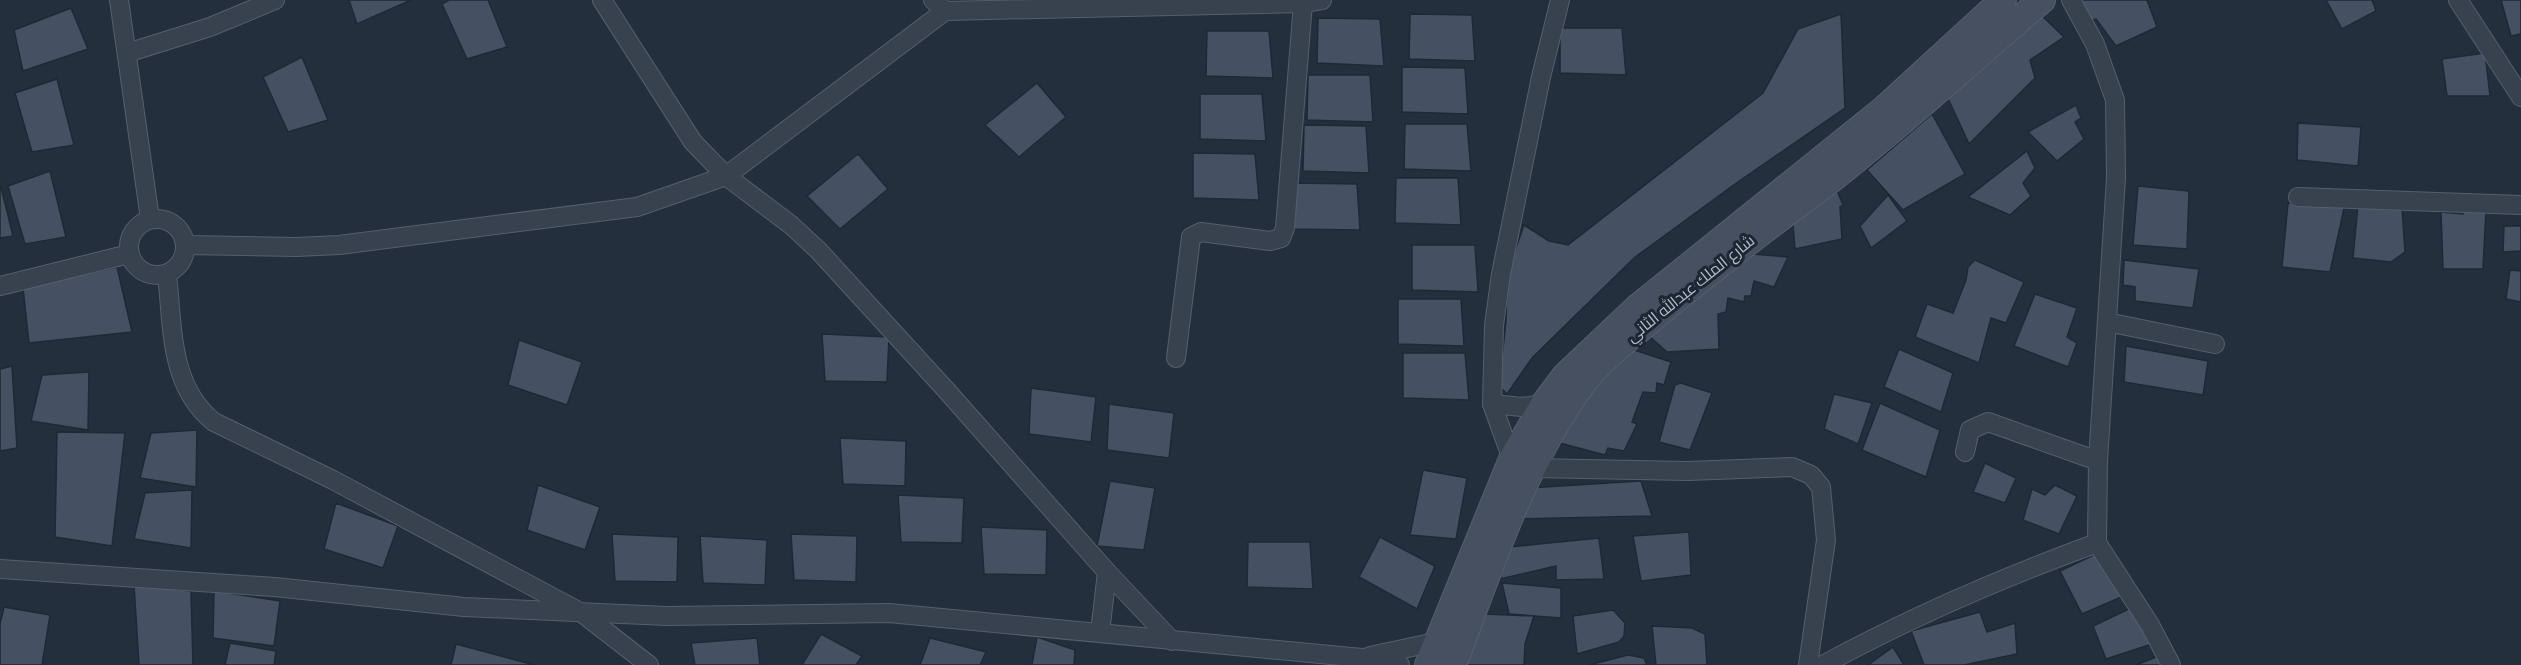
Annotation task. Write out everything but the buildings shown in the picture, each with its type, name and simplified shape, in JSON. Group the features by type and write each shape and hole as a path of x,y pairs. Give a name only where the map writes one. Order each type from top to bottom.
{"main road":[{"name":"شارع الملك عبدالله الثاني","path":"1428,665 1437,640 1522,464 1544,404 1573,368 1638,307 1883,110 2003,0"},
{"name":"شارع الملك عبدالله الثاني","path":"1453,665 1515,503 1522,464 1581,386 1619,346 1753,237 1894,129 2042,0"}],"street":[{"path":"118,0 150,219"},
{"path":"127,53 210,27 275,0"},
{"path":"602,0 693,142 726,176 791,225 818,250 1107,572 1172,641"},
{"path":"186,244 296,247 421,237 637,207 726,176 939,6 1303,3 1322,0"},
{"path":"1560,0 1541,77 1501,274 1494,325 1492,404 1522,464 1688,471 1792,467 1811,475 1821,487 1826,540 1808,665"},
{"path":"2071,0 2095,44 2115,100 2116,178 2098,461 2097,543 2150,625 2171,665"},
{"path":"2458,0 2521,97"},
{"path":"1176,358 1191,237 1201,232 1270,241 1281,238 1285,228 1303,3"},
{"path":"2298,197 2521,205"},
{"path":"150,219 171,222 184,236 186,244 182,263 167,274 148,274 140,270 129,254 128,245 136,228 150,219"},
{"path":"0,286 129,254"},
{"path":"167,274 178,366 183,382 199,410 214,422 333,480 582,613 649,665"},
{"path":"2107,322 2215,344"},
{"path":"1492,404 1522,407 1544,404"},
{"path":"1965,452 1970,430 1988,422 2098,461"},
{"path":"1823,665 1950,603 2039,564 2097,543"},
{"path":"0,569 275,587 464,607 582,613 667,616 889,613 1362,658 1400,665"},
{"path":"1100,633 1107,572"},
{"path":"1362,658 1437,640 1463,640"}]}
